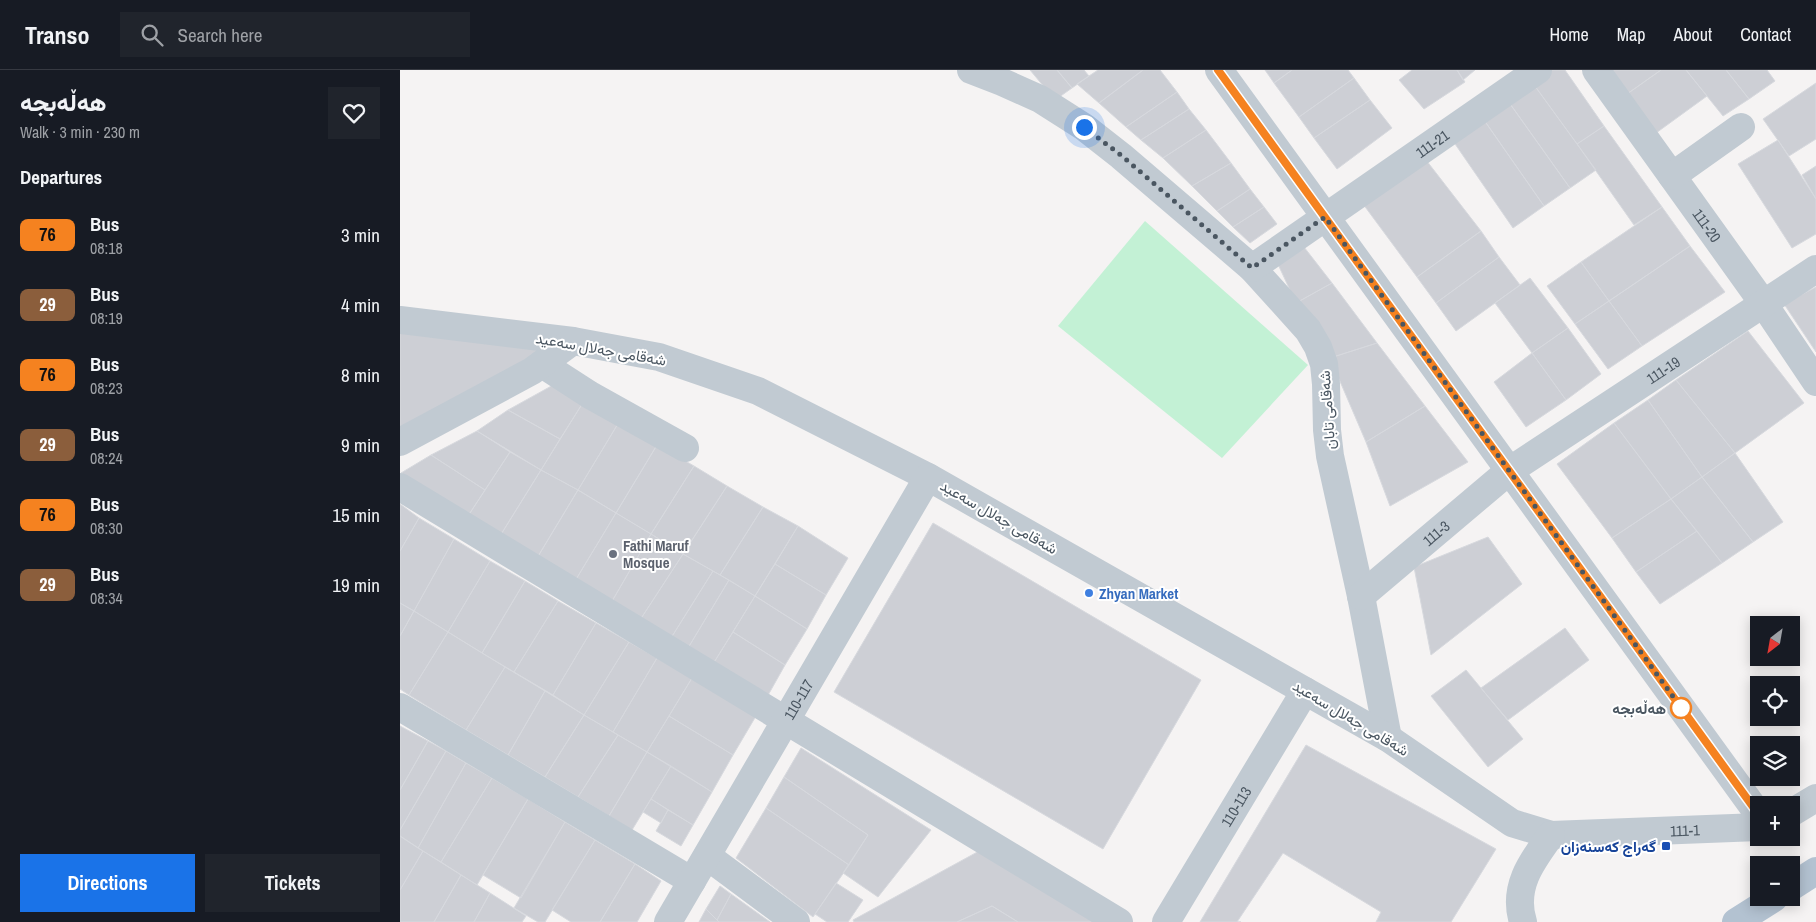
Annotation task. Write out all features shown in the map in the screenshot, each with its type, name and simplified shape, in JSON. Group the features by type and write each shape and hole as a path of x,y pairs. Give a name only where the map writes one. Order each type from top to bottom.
{"main road":[{"path":"1800,881 1816,871"},
{"path":"1736,922 1761,906"}],"street":[{"name":"شەقامی تابان","path":"971,70 1009,76 1040,99 1084,127 1122,156 1252,268 1308,330 1318,347 1324,364 1330,456 1361,596 1388,738"},
{"path":"1218,70 1750,803"},
{"name":"111-21","path":"1252,268 1538,70"},
{"name":"111-20","path":"1596,70 1763,303 1816,382"},
{"path":"1672,176 1741,127"},
{"name":"111-19","path":"1509,471 1816,269"},
{"name":"شەقامی جەلال سەعید","path":"400,320 573,341 659,357 758,390 928,477 1388,738 1512,823 1551,835"},
{"path":"400,442 532,372 573,341"},
{"path":"542,364 590,395 685,448"},
{"name":"111-3","path":"1361,596 1509,471"},
{"name":"110-117","path":"668,922 928,477"},
{"path":"400,487 1120,922"},
{"name":"110-113","path":"1166,922 1306,691"},
{"path":"400,708 692,881"},
{"path":"1800,808 1816,798"},
{"name":"111-1","path":"1551,835 1750,827"},
{"path":"1523,922 1520,910 1522,886 1533,860 1551,835"},
{"path":"706,856 796,922"}],"green space":[{"path":"1145,221 1308,365 1222,458 1058,326"}],"building":[{"path":"1030,70 1057,70 1072,88 1055,100"},
{"path":"1057,70 1084,70 1089,76 1072,88"},
{"path":"1098,70 1143,70 1099,103 1077,84"},
{"path":"1143,70 1160,70 1177,92 1126,127 1099,103"},
{"path":"1265,70 1292,70 1274,83"},
{"path":"1292,70 1348,70 1354,78 1299,117 1274,83"},
{"path":"1412,70 1457,70 1465,82 1424,109 1399,80"},
{"path":"1457,70 1475,70 1463,80"},
{"path":"1550,70 1565,70 1604,126 1577,144 1532,82"},
{"path":"1610,70 1661,70 1627,94"},
{"path":"1661,70 1686,70 1707,96 1656,133 1627,94"},
{"path":"1686,70 1726,70 1749,99 1723,116"},
{"path":"1726,70 1767,70 1775,81 1749,99"},
{"path":"1354,78 1370,100 1314,138 1299,117"},
{"path":"1532,82 1596,170 1570,188 1508,101"},
{"path":"1816,83 1816,139 1789,156 1763,119"},
{"path":"1177,92 1189,109 1141,140 1126,127"},
{"path":"1370,100 1392,128 1337,169 1314,138"},
{"path":"1508,101 1570,188 1544,206 1484,120"},
{"path":"1189,109 1206,130 1163,158 1141,140"},
{"path":"1484,120 1544,206 1513,228 1453,141"},
{"path":"1604,126 1662,207 1634,225 1577,144"},
{"path":"1206,130 1231,163 1192,186 1163,158"},
{"path":"1778,140 1816,199 1816,234 1792,248 1738,164"},
{"path":"1426,160 1481,231 1417,277 1363,204"},
{"path":"1231,163 1250,189 1217,211 1192,186"},
{"path":"1816,166 1816,199 1802,175"},
{"path":"1250,189 1264,207 1233,227 1217,211"},
{"path":"1264,207 1277,224 1250,243 1233,227"},
{"path":"1662,207 1690,246 1609,301 1581,262"},
{"path":"1481,231 1499,257 1436,303 1417,277"},
{"path":"1690,246 1725,292 1642,346 1609,301"},
{"path":"1304,247 1332,283 1296,303 1276,260"},
{"path":"1499,257 1520,285 1456,331 1436,303"},
{"path":"1581,262 1609,301 1575,324 1547,286"},
{"path":"1530,278 1568,328 1532,353 1495,303"},
{"path":"1332,283 1377,343 1330,358 1296,303"},
{"path":"1816,287 1816,352 1784,304"},
{"path":"1609,301 1642,346 1608,369 1575,324"},
{"path":"1568,328 1601,374 1566,400 1532,353"},
{"path":"400,331 541,349 518,368 400,430"},
{"path":"1748,331 1804,403 1735,453 1676,380"},
{"path":"1377,343 1425,406 1366,442 1330,358"},
{"path":"1532,353 1566,400 1526,427 1494,382"},
{"path":"1676,380 1735,453 1702,477 1648,400"},
{"path":"555,384 584,401 560,439 508,410"},
{"path":"1648,400 1702,477 1671,499 1614,423"},
{"path":"584,401 619,422 578,490 541,470"},
{"path":"1425,406 1468,462 1390,506 1366,442"},
{"path":"508,410 560,439 541,470 477,431"},
{"path":"619,422 657,445 616,513 578,490"},
{"path":"1614,423 1671,499 1612,538 1557,464"},
{"path":"477,431 510,452 485,490 431,455"},
{"path":"657,445 694,466 651,534 616,513"},
{"path":"510,452 541,470 500,536 468,516"},
{"path":"1735,453 1783,522 1753,542 1702,477"},
{"path":"431,455 485,490 468,516 401,473"},
{"path":"694,466 727,486 683,554 651,534"},
{"path":"541,470 578,490 537,558 500,536"},
{"path":"1702,477 1753,542 1722,563 1671,499"},
{"path":"727,486 763,507 720,575 683,554"},
{"path":"578,490 616,513 575,581 537,558"},
{"path":"1671,499 1697,531 1636,572 1612,538"},
{"path":"400,504 419,518 400,551"},
{"path":"763,507 798,526 755,596 720,575"},
{"path":"616,513 651,534 611,603 575,581"},
{"path":"419,518 454,539 414,611 400,603 400,551"},
{"path":"933,523 1201,680 1103,849 834,692"},
{"path":"798,526 848,558 826,595 775,564"},
{"path":"1697,531 1722,563 1660,604 1636,572"},
{"path":"651,534 683,554 640,620 611,603"},
{"path":"1488,537 1522,584 1431,655 1414,567"},
{"path":"454,539 490,561 448,632 414,611"},
{"path":"683,554 713,571 671,638 640,620"},
{"path":"490,561 525,581 482,653 448,632"},
{"path":"775,564 826,595 807,629 755,596"},
{"path":"713,571 729,580 688,648 671,638"},
{"path":"729,580 755,596 713,664 688,648"},
{"path":"525,581 558,601 514,672 482,653"},
{"path":"755,596 807,629 785,665 733,632"},
{"path":"558,601 596,623 553,695 514,672"},
{"path":"400,603 414,611 400,636"},
{"path":"414,611 448,632 409,695 400,689 400,636"},
{"path":"596,623 629,642 584,715 553,695"},
{"path":"1565,628 1589,660 1508,720 1481,688"},
{"path":"448,632 505,667 466,730 409,695"},
{"path":"733,632 785,665 767,697 713,664"},
{"path":"629,642 657,658 613,732 584,715"},
{"path":"657,658 692,678 647,752 613,732"},
{"path":"505,667 545,691 508,755 466,730"},
{"path":"1466,670 1523,739 1488,767 1431,696"},
{"path":"692,678 756,716 733,755 669,716"},
{"path":"545,691 584,715 545,777 508,755"},
{"path":"584,715 618,735 578,797 545,777"},
{"path":"669,716 733,755 712,792 647,752"},
{"path":"400,726 428,741 400,790"},
{"path":"618,735 647,752 609,816 578,797"},
{"path":"428,741 446,751 400,830 400,790"},
{"path":"1306,745 1496,849 1451,922 1376,922 1381,912 1283,853 1237,922 1200,922"},
{"path":"801,748 931,830 878,897 843,873 868,835 784,777"},
{"path":"446,751 466,763 418,848 400,836 400,830"},
{"path":"647,752 671,766 632,830 609,816"},
{"path":"466,763 492,778 441,862 418,848"},
{"path":"671,766 712,792 693,825 651,799"},
{"path":"784,777 868,835 849,865 766,808"},
{"path":"492,778 528,799 477,885 441,862"},
{"path":"528,799 565,822 521,898 483,875"},
{"path":"651,799 668,810 661,823 643,812"},
{"path":"766,808 849,865 813,917 736,858"},
{"path":"668,810 693,825 681,846 656,831"},
{"path":"565,822 595,840 545,922 538,922 514,908"},
{"path":"400,836 423,851 400,890"},
{"path":"595,840 635,864 600,922 571,922 552,910"},
{"path":"981,850 1098,922 1018,922 992,906 957,922 854,922 853,920"},
{"path":"423,851 461,875 434,922 400,922 400,890"},
{"path":"635,864 661,881 637,922 600,922"},
{"path":"461,875 490,893 474,922 434,922"},
{"path":"836,883 863,900 848,922 827,922 815,914"},
{"path":"720,886 731,894 717,920 706,909"},
{"path":"490,893 526,916 522,922 474,922"},
{"path":"731,894 770,922 719,922 717,920"},
{"path":"992,906 1018,922 957,922"},
{"path":"706,909 719,922 699,922"}],"bus line":[{"name":"76","path":"1218,70 1750,803"}],"place":[{"name":"Fathi Maruf Mosque","path":"613,554"},
{"name":"Zhyan Market","path":"1089,593"},
{"name":"هەڵەبجە","path":"1681,708"},
{"name":"گەراج کەسنەزان","path":"1666,846"}],"route":[{"path":"1084,127 1122,156 1252,268 1325,217 1685,713 1681,708"}]}
